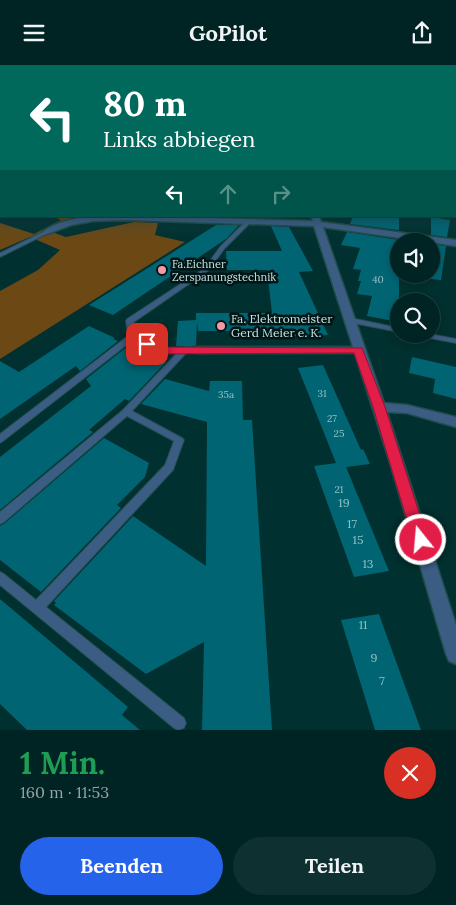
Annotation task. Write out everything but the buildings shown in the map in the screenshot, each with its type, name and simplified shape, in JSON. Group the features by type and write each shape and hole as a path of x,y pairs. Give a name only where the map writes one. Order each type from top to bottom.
{"street":[{"path":"47,232 69,223 126,217 206,218 248,222 317,220 456,243"},
{"path":"317,220 358,350 379,407 456,654"},
{"path":"190,350 358,350"},
{"path":"379,407 407,409 456,422"}],"lane":[{"path":"132,337 130,321 207,269 222,248 248,222"},
{"path":"0,255 47,232"},
{"path":"350,321 390,328"},
{"path":"132,337 162,350 190,350"},
{"path":"0,439 132,337"},
{"path":"440,338 456,341"},
{"path":"0,519 126,412 190,350"},
{"path":"38,608 169,467 179,440 126,412"},
{"path":"0,578 180,723"}],"shaded area":[{"path":"54,217 82,217 49,231 66,237 134,222 158,223 155,235 185,242 0,359 0,291 38,270 60,250 30,237 0,250 0,223 34,234 61,220"}],"place":[{"name":"Fa.Eichner Zerspanungstechnik","path":"162,270"},
{"name":"Fa. Elektromeister Gerd Meier e. K.","path":"221,326"}],"route":[{"path":"147,344 162,350 358,350 379,407 421,540"}]}
